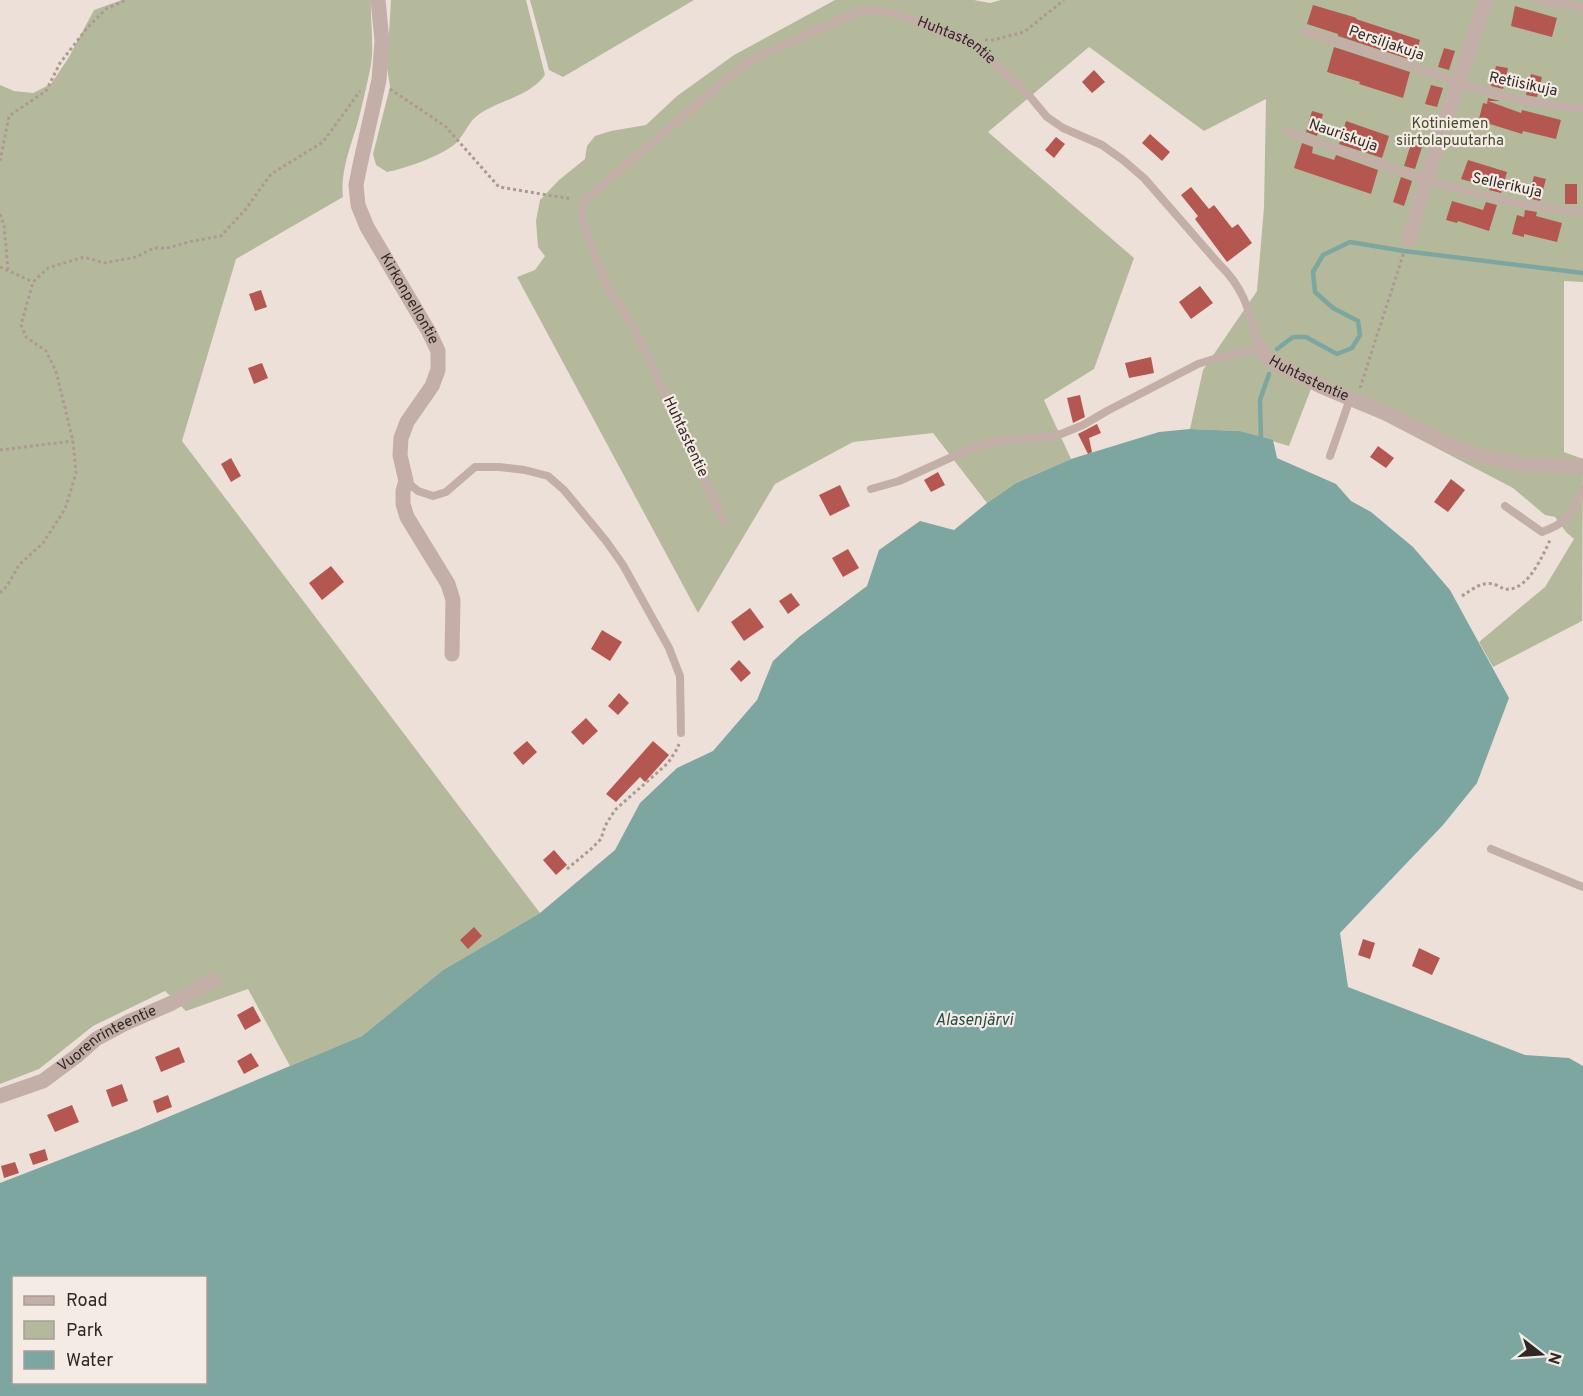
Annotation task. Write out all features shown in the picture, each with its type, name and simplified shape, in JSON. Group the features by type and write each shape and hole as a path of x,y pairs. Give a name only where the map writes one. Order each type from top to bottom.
{"street":[{"name":"Kirkonpellontie","path":"378,0 382,40 379,80 356,185 358,205 367,227 438,351 438,370 432,386 407,422 401,438 400,455 406,481 403,504 407,517 448,584 453,600 452,654"},
{"path":"1409,239 1426,179 1486,0"},
{"name":"Huhtastentie","path":"1260,349 1270,360 1284,368 1388,414 1456,448 1481,456 1526,465 1583,466"},
{"name":"Vuorenrinteentie","path":"0,1096 43,1081 96,1039 214,980"}],"lane":[{"path":"1536,0 1583,7"},
{"name":"Huhtastentie","path":"724,522 635,329 608,289 582,220 583,201 747,62 831,23 863,11 885,11 976,45 1026,93 1047,117 1063,128 1102,145 1123,160 1144,178 1232,276 1248,307 1260,349"},
{"name":"Persiljakuja","path":"1305,31 1459,82"},
{"name":"Retiisikuja","path":"1459,82 1535,103 1583,109"},
{"name":"Nauriskuja","path":"1285,131 1426,179"},
{"name":"Sellerikuja","path":"1426,179 1497,199 1583,212"},
{"path":"871,489 899,481 974,447 999,441 1061,434 1083,425 1198,364 1260,349"},
{"path":"1330,456 1353,400"},
{"path":"406,481 418,491 433,496 446,492 476,467 500,467 548,476 564,490 623,565 669,648 680,676 681,734"},
{"path":"1505,506 1542,532 1559,526 1571,514 1583,490"},
{"path":"1491,849 1583,887"}],"path":[{"path":"0,161 9,116 46,91 60,63 88,27 106,9 126,0"},
{"path":"963,39 993,40 1024,32 1064,0"},
{"path":"0,593 7,586 19,565 43,543 65,509 76,473 73,441 56,371 46,351 26,337 21,325 33,282 48,268 84,257 104,263 136,257 154,248 167,248 221,236 245,210 271,174 323,142 358,93 369,83 379,80 445,126 498,187 583,201"},
{"path":"0,214 4,225 8,270"},
{"path":"1353,400 1401,261"},
{"path":"0,267 33,282"},
{"path":"0,450 73,441"},
{"path":"1462,596 1482,584 1492,584 1507,590 1515,588 1530,577 1542,558 1550,538 1559,526"},
{"path":"567,869 600,839 615,810 668,763 677,749 681,734"}],"green space":[{"path":"122,0 371,0 371,61 361,111 344,170 343,197 236,259 182,441 540,913 443,970 362,1036 290,1066 248,989 186,1011 165,991 93,1026 39,1069 0,1084 0,85 14,91 33,93 51,84 69,57 94,10"},
{"path":"391,0 526,0 545,75 531,88 478,115 449,149 422,161 387,172 376,165 373,154 390,87 387,67"},
{"path":"530,0 694,0 563,77 549,70"},
{"name":"Kotiniemen siirtolapuutarha","path":"835,0 974,0 990,3 1001,0 1583,0 1583,282 1564,281 1564,452 1583,459 1582,621 1493,667 1479,642 1545,587 1574,539 1555,517 1545,515 1513,488 1356,406 1311,389 1289,446 1240,431 1190,429 1203,370 1257,291 1264,207 1266,99 1204,131 1089,47 988,132 1134,258 1094,369 1044,400 1071,459 1016,483 987,503 933,433 853,442 775,484 698,613 517,277 535,270 545,256 538,247 536,221 540,200 559,180 585,159 587,146 595,136 646,125 677,96 734,55"}],"water":[{"name":"Alasenjärvi","path":"1190,429 1240,431 1273,440 1277,458 1336,484 1351,501 1371,512 1413,547 1450,590 1509,698 1477,783 1443,825 1340,933 1348,987 1525,1055 1569,1058 1583,1066 1583,1396 0,1396 0,1183 137,1130 362,1036 443,970 540,913 615,850 640,803 677,768 713,751 757,700 773,661 799,637 867,586 879,550 920,521 954,530 1016,483 1071,459 1159,432"}],"building":[{"path":"1313,5 1420,40 1414,61 1307,24"},
{"path":"1515,6 1557,18 1552,37 1511,26"},
{"path":"1334,47 1410,72 1403,98 1327,72"},
{"path":"1444,48 1455,51 1449,70 1438,67"},
{"path":"1496,66 1508,68 1503,89 1491,86"},
{"path":"1094,70 1105,82 1092,93 1082,82"},
{"path":"1531,74 1542,77 1537,97 1526,95"},
{"path":"1431,85 1443,88 1437,107 1425,104"},
{"path":"1488,98 1500,101 1488,101 1521,113 1522,110 1561,120 1556,139 1523,131 1522,134 1490,124 1489,126 1478,123 1483,103 1487,104"},
{"path":"1312,111 1323,114 1317,136 1306,132"},
{"path":"1346,121 1389,136 1382,158 1339,144"},
{"path":"1150,134 1170,152 1162,161 1142,143"},
{"path":"1056,137 1065,144 1054,158 1045,150"},
{"path":"1302,143 1313,147 1312,153 1334,160 1336,155 1378,170 1371,194 1294,168"},
{"path":"1411,144 1422,147 1415,169 1404,166"},
{"path":"1468,160 1507,172 1501,193 1489,190 1490,187 1461,179"},
{"path":"1534,176 1546,179 1540,201 1528,198"},
{"path":"1401,177 1412,181 1404,206 1393,202"},
{"path":"1565,184 1577,184 1577,204 1565,204"},
{"path":"1191,187 1209,209 1214,205 1232,228 1238,224 1252,243 1227,262 1195,219 1198,216 1181,195"},
{"path":"1452,201 1483,210 1486,202 1497,205 1489,231 1458,221 1457,223 1446,220"},
{"path":"1525,210 1537,212 1536,216 1562,223 1557,242 1524,234 1524,237 1512,234 1517,215 1524,217"},
{"path":"1200,286 1213,303 1191,319 1179,302"},
{"path":"261,290 267,307 255,311 249,294"},
{"path":"1151,357 1154,373 1129,378 1125,363"},
{"path":"262,363 268,378 254,384 248,368"},
{"path":"1080,395 1085,417 1073,423 1067,398"},
{"path":"1097,424 1101,433 1089,438 1092,452 1088,454 1078,434"},
{"path":"1378,446 1394,458 1386,468 1370,457"},
{"path":"231,458 241,476 231,482 221,464"},
{"path":"938,472 945,485 931,492 924,480"},
{"path":"1451,479 1465,490 1448,512 1434,502"},
{"path":"840,485 850,506 830,516 819,495"},
{"path":"848,549 859,568 843,577 832,558"},
{"path":"331,566 344,582 322,600 309,583"},
{"path":"791,593 800,605 788,614 779,601"},
{"path":"750,608 764,627 744,641 731,622"},
{"path":"602,630 622,642 610,661 591,649"},
{"path":"739,660 751,673 741,682 730,669"},
{"path":"619,693 629,703 618,715 608,706"},
{"path":"586,718 598,731 583,745 571,732"},
{"path":"527,741 537,752 523,765 513,753"},
{"path":"653,741 669,755 645,782 640,777 616,802 606,794"},
{"path":"554,850 567,865 556,875 543,860"},
{"path":"474,927 482,936 468,949 460,940"},
{"path":"1363,939 1375,943 1370,959 1358,955"},
{"path":"1419,948 1440,958 1432,975 1412,966"},
{"path":"253,1006 261,1021 245,1030 237,1015"},
{"path":"179,1047 185,1062 161,1072 155,1057"},
{"path":"251,1053 259,1066 244,1074 237,1061"},
{"path":"122,1084 128,1101 112,1107 106,1090"},
{"path":"168,1095 172,1107 157,1113 153,1101"},
{"path":"72,1105 79,1122 55,1132 47,1115"},
{"path":"45,1149 48,1160 33,1165 29,1154"},
{"path":"15,1162 19,1173 4,1178 1,1166"}],"waterway":[{"path":"1277,349 1293,337 1306,337 1337,354 1352,348 1360,335 1358,321 1333,308 1315,292 1313,272 1323,255 1350,242 1583,273"},
{"path":"1261,439 1260,400 1269,374"}]}
